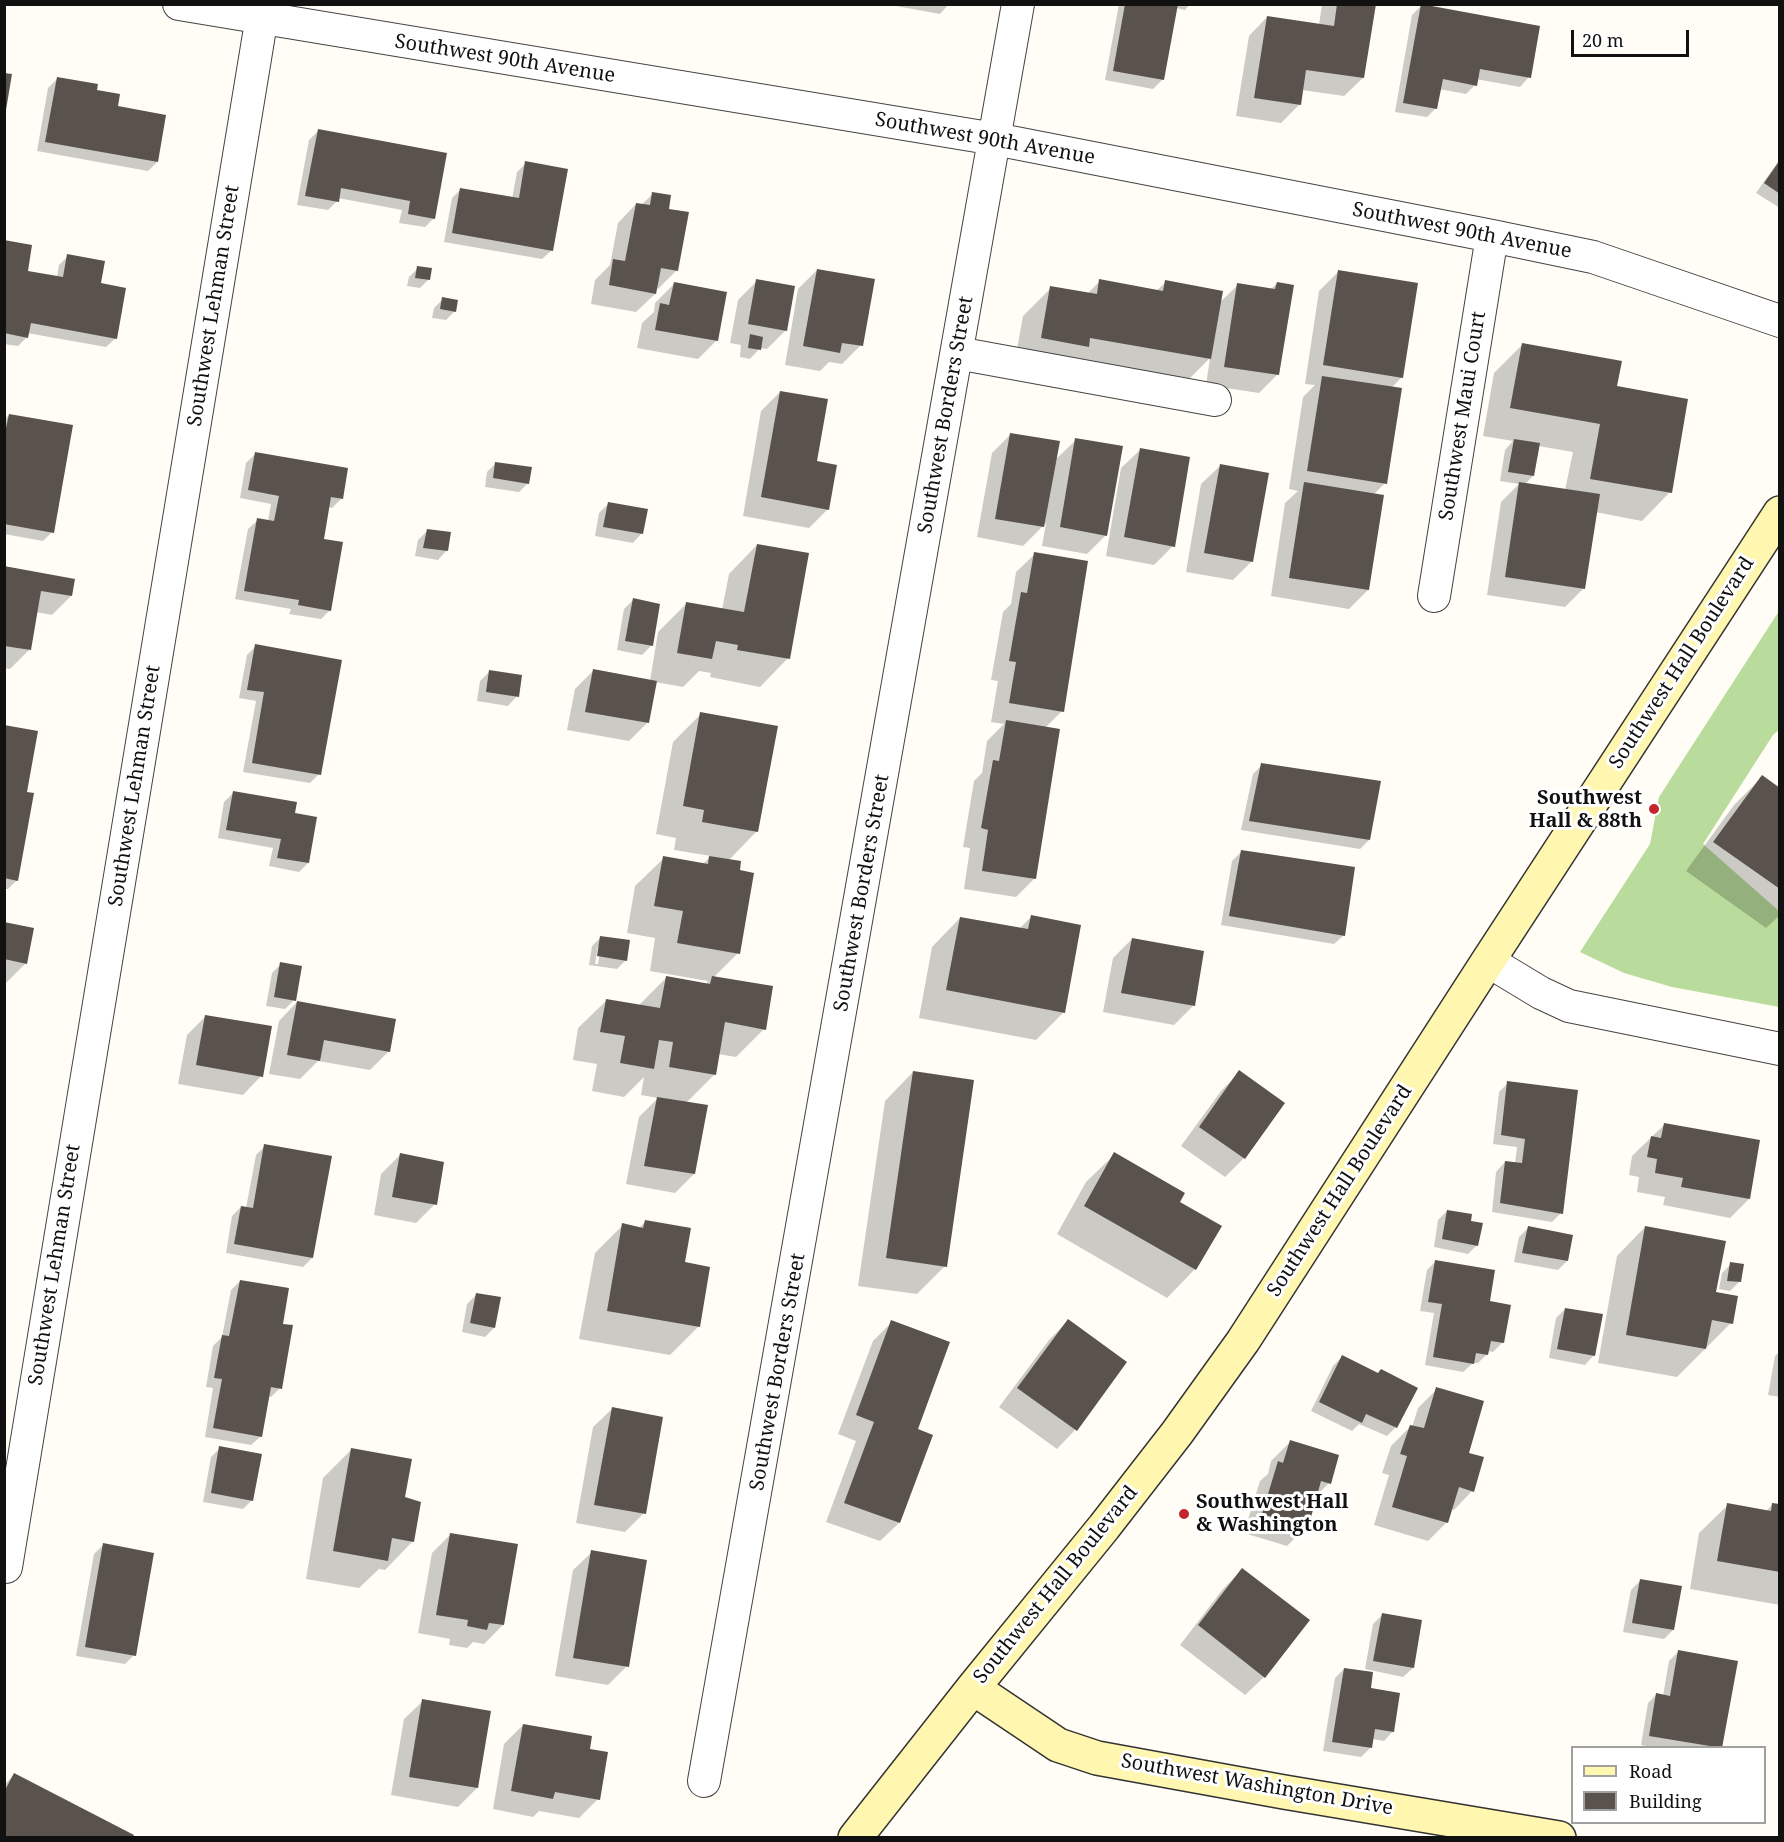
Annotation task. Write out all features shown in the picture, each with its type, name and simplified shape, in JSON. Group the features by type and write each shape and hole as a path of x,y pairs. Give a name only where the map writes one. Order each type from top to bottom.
{"main road":[{"name":"Southwest Hall Boulevard","path":"855,1838 1104,1527 1244,1341 1779,513"},
{"name":"Southwest Washington Drive","path":"973,1688 1058,1744 1097,1758 1479,1831 1559,1838"}],"street":[{"name":"Southwest 90th Avenue","path":"179,4 263,12 995,139 1492,236 1593,257 1779,321"},
{"name":"Southwest Borders Street","path":"704,1781 1018,4"},
{"name":"Southwest Lehman Street","path":"6,1567 263,12"},
{"name":"Southwest Maui Court","path":"1434,596 1492,236"},
{"path":"957,353 1215,400"},
{"path":"1488,961 1529,986 1569,1006 1779,1049"}],"green space":[{"path":"1779,611 1779,730 1773,735 1703,844 1779,911 1779,1007 1672,987 1624,973 1580,952 1650,844 1659,797"}],"building":[{"path":"1125,4 1178,4 1164,80 1113,71"},
{"path":"1337,4 1376,4 1364,78 1306,70 1301,105 1254,98 1267,16 1334,26"},
{"path":"1421,4 1540,26 1531,78 1480,69 1477,86 1443,79 1437,109 1403,103"},
{"path":"4,73 12,74 6,110 4,110"},
{"path":"57,77 98,84 97,90 120,94 118,106 166,115 158,162 45,142"},
{"path":"318,129 447,153 435,219 408,214 410,201 341,188 339,202 305,196"},
{"path":"1780,160 1780,194 1764,183"},
{"path":"525,161 568,169 553,251 452,233 460,188 519,198"},
{"path":"652,192 671,195 669,209 689,212 678,271 661,268 656,294 609,285 613,259 625,261 636,203 650,205"},
{"path":"4,240 32,245 28,271 63,277 67,254 105,261 101,283 126,288 117,339 31,323 28,338 4,333"},
{"path":"417,266 432,268 430,280 415,278"},
{"path":"817,269 875,279 863,346 842,343 840,353 803,346"},
{"path":"1338,270 1418,283 1403,378 1323,365"},
{"path":"756,279 795,286 787,331 748,324"},
{"path":"1099,279 1163,291 1165,280 1223,291 1211,359 1090,338 1089,347 1041,338 1050,286 1097,294"},
{"path":"674,282 727,292 718,341 655,330 660,303 669,305"},
{"path":"1277,282 1294,285 1279,375 1224,367 1237,283 1275,289"},
{"path":"442,297 458,300 456,312 440,309"},
{"path":"750,334 763,337 761,350 748,348"},
{"path":"1522,343 1622,361 1617,386 1688,399 1672,493 1590,479 1600,424 1510,408"},
{"path":"1322,376 1402,388 1387,484 1307,471"},
{"path":"780,391 828,399 817,461 837,465 829,510 761,497"},
{"path":"9,414 73,425 54,533 4,524 4,437"},
{"path":"1010,433 1060,441 1044,527 995,519"},
{"path":"1075,438 1123,446 1107,536 1060,527"},
{"path":"1514,439 1540,443 1534,476 1508,472"},
{"path":"1140,448 1190,457 1175,547 1124,537"},
{"path":"255,452 348,468 343,499 331,497 324,539 343,542 331,611 298,605 299,600 244,591 257,518 274,521 279,496 248,490"},
{"path":"495,462 532,467 529,484 493,478"},
{"path":"1220,464 1269,473 1253,562 1204,553"},
{"path":"1304,482 1384,495 1369,590 1289,578"},
{"path":"1519,482 1600,494 1585,589 1505,577"},
{"path":"608,502 648,509 643,534 603,527"},
{"path":"427,529 451,532 448,551 423,548"},
{"path":"757,544 809,553 790,659 737,650 738,645 716,641 712,659 677,653 686,602 744,612"},
{"path":"1034,552 1088,561 1064,712 1009,703 1016,662 1009,661 1021,592 1027,593"},
{"path":"4,566 75,579 72,596 41,591 31,650 4,646"},
{"path":"633,598 660,604 653,646 625,641"},
{"path":"255,644 342,660 321,775 252,763 264,692 247,690"},
{"path":"593,669 657,681 649,723 585,712"},
{"path":"489,670 522,675 519,697 486,692"},
{"path":"700,712 778,726 758,832 702,822 704,810 683,806"},
{"path":"1006,720 1060,729 1036,879 982,871 988,830 981,828 993,760 999,761"},
{"path":"4,725 38,731 27,792 34,793 18,881 4,878"},
{"path":"1261,763 1381,781 1370,840 1249,821"},
{"path":"1762,775 1780,788 1780,889 1713,842"},
{"path":"233,791 297,802 295,813 317,817 309,863 277,858 281,839 226,830"},
{"path":"1241,850 1355,867 1345,936 1229,916"},
{"path":"663,856 708,864 709,856 741,861 740,870 754,873 740,954 677,943 683,911 654,906"},
{"path":"1031,915 1081,925 1065,1013 946,990 960,917 1028,929"},
{"path":"4,922 34,928 27,964 4,959"},
{"path":"600,936 630,940 627,961 597,956"},
{"path":"1132,938 1204,951 1195,1006 1121,993"},
{"path":"280,962 302,966 296,1001 274,997"},
{"path":"666,976 710,984 712,976 773,986 766,1030 725,1022 716,1075 669,1067 673,1042 659,1040 654,1069 620,1063 625,1036 600,1032 606,999 660,1008"},
{"path":"297,1001 396,1019 390,1052 324,1040 320,1061 287,1055"},
{"path":"205,1015 272,1026 263,1077 196,1065"},
{"path":"1239,1070 1285,1103 1245,1159 1199,1127"},
{"path":"913,1071 974,1080 947,1267 886,1258"},
{"path":"1507,1081 1578,1090 1563,1214 1500,1203 1505,1161 1522,1163 1525,1139 1501,1135"},
{"path":"657,1097 708,1105 695,1174 644,1166"},
{"path":"1664,1123 1760,1140 1750,1199 1681,1187 1683,1178 1655,1173 1657,1159 1647,1157 1651,1136 1661,1138"},
{"path":"264,1144 332,1156 313,1258 234,1244 241,1206 253,1208"},
{"path":"1114,1152 1185,1193 1180,1202 1222,1226 1196,1270 1084,1206"},
{"path":"400,1153 444,1162 437,1205 392,1197"},
{"path":"1447,1210 1472,1214 1471,1221 1483,1223 1478,1246 1442,1239"},
{"path":"645,1220 691,1228 685,1262 710,1267 700,1327 607,1311 622,1223 643,1228"},
{"path":"1528,1226 1573,1235 1568,1261 1522,1253"},
{"path":"1645,1226 1726,1241 1716,1292 1738,1296 1733,1324 1712,1320 1706,1349 1626,1335"},
{"path":"1435,1260 1495,1270 1490,1301 1511,1305 1504,1343 1491,1341 1488,1355 1476,1353 1474,1364 1433,1357 1442,1304 1428,1302"},
{"path":"1730,1262 1744,1264 1741,1282 1727,1281"},
{"path":"240,1280 289,1288 283,1324 293,1325 282,1389 271,1387 262,1437 213,1428 222,1379 214,1378 222,1335 229,1336"},
{"path":"476,1293 501,1297 495,1328 470,1323"},
{"path":"1565,1308 1603,1314 1595,1356 1557,1349"},
{"path":"1068,1319 1127,1362 1077,1431 1017,1388"},
{"path":"891,1320 950,1342 918,1429 933,1435 900,1523 844,1503 874,1422 856,1415"},
{"path":"1342,1355 1378,1373 1381,1369 1418,1388 1397,1428 1366,1414 1362,1423 1319,1402"},
{"path":"1436,1387 1484,1401 1469,1453 1484,1457 1474,1492 1459,1487 1448,1523 1392,1507 1407,1456 1400,1454 1410,1425 1424,1428"},
{"path":"612,1407 663,1417 646,1514 594,1505"},
{"path":"1290,1440 1339,1455 1331,1484 1321,1481 1308,1528 1262,1514 1278,1461 1283,1463"},
{"path":"219,1446 262,1454 253,1501 211,1493"},
{"path":"351,1448 412,1459 405,1497 421,1502 414,1542 392,1538 388,1561 333,1551"},
{"path":"1727,1503 1771,1511 1772,1503 1780,1504 1780,1572 1717,1561"},
{"path":"450,1533 518,1544 504,1625 489,1623 487,1630 467,1626 468,1620 436,1615"},
{"path":"103,1543 154,1553 136,1656 85,1647"},
{"path":"591,1550 647,1560 629,1667 573,1658"},
{"path":"1242,1568 1310,1620 1265,1678 1198,1625"},
{"path":"1640,1579 1682,1586 1674,1630 1632,1623"},
{"path":"1382,1613 1422,1620 1414,1668 1373,1661"},
{"path":"1678,1650 1738,1661 1722,1746 1649,1736 1656,1693 1670,1696"},
{"path":"1344,1668 1373,1672 1371,1688 1400,1693 1394,1732 1375,1729 1372,1748 1332,1742"},
{"path":"422,1699 491,1711 478,1788 409,1777"},
{"path":"523,1724 592,1736 590,1749 608,1752 600,1800 555,1792 553,1799 511,1791"},
{"path":"14,1773 134,1835 133,1838 4,1838 4,1792"}],"place":[{"name":"Southwest Hall & 88th","path":"1654,809"},
{"name":"Southwest Hall & Washington","path":"1184,1514"}]}
